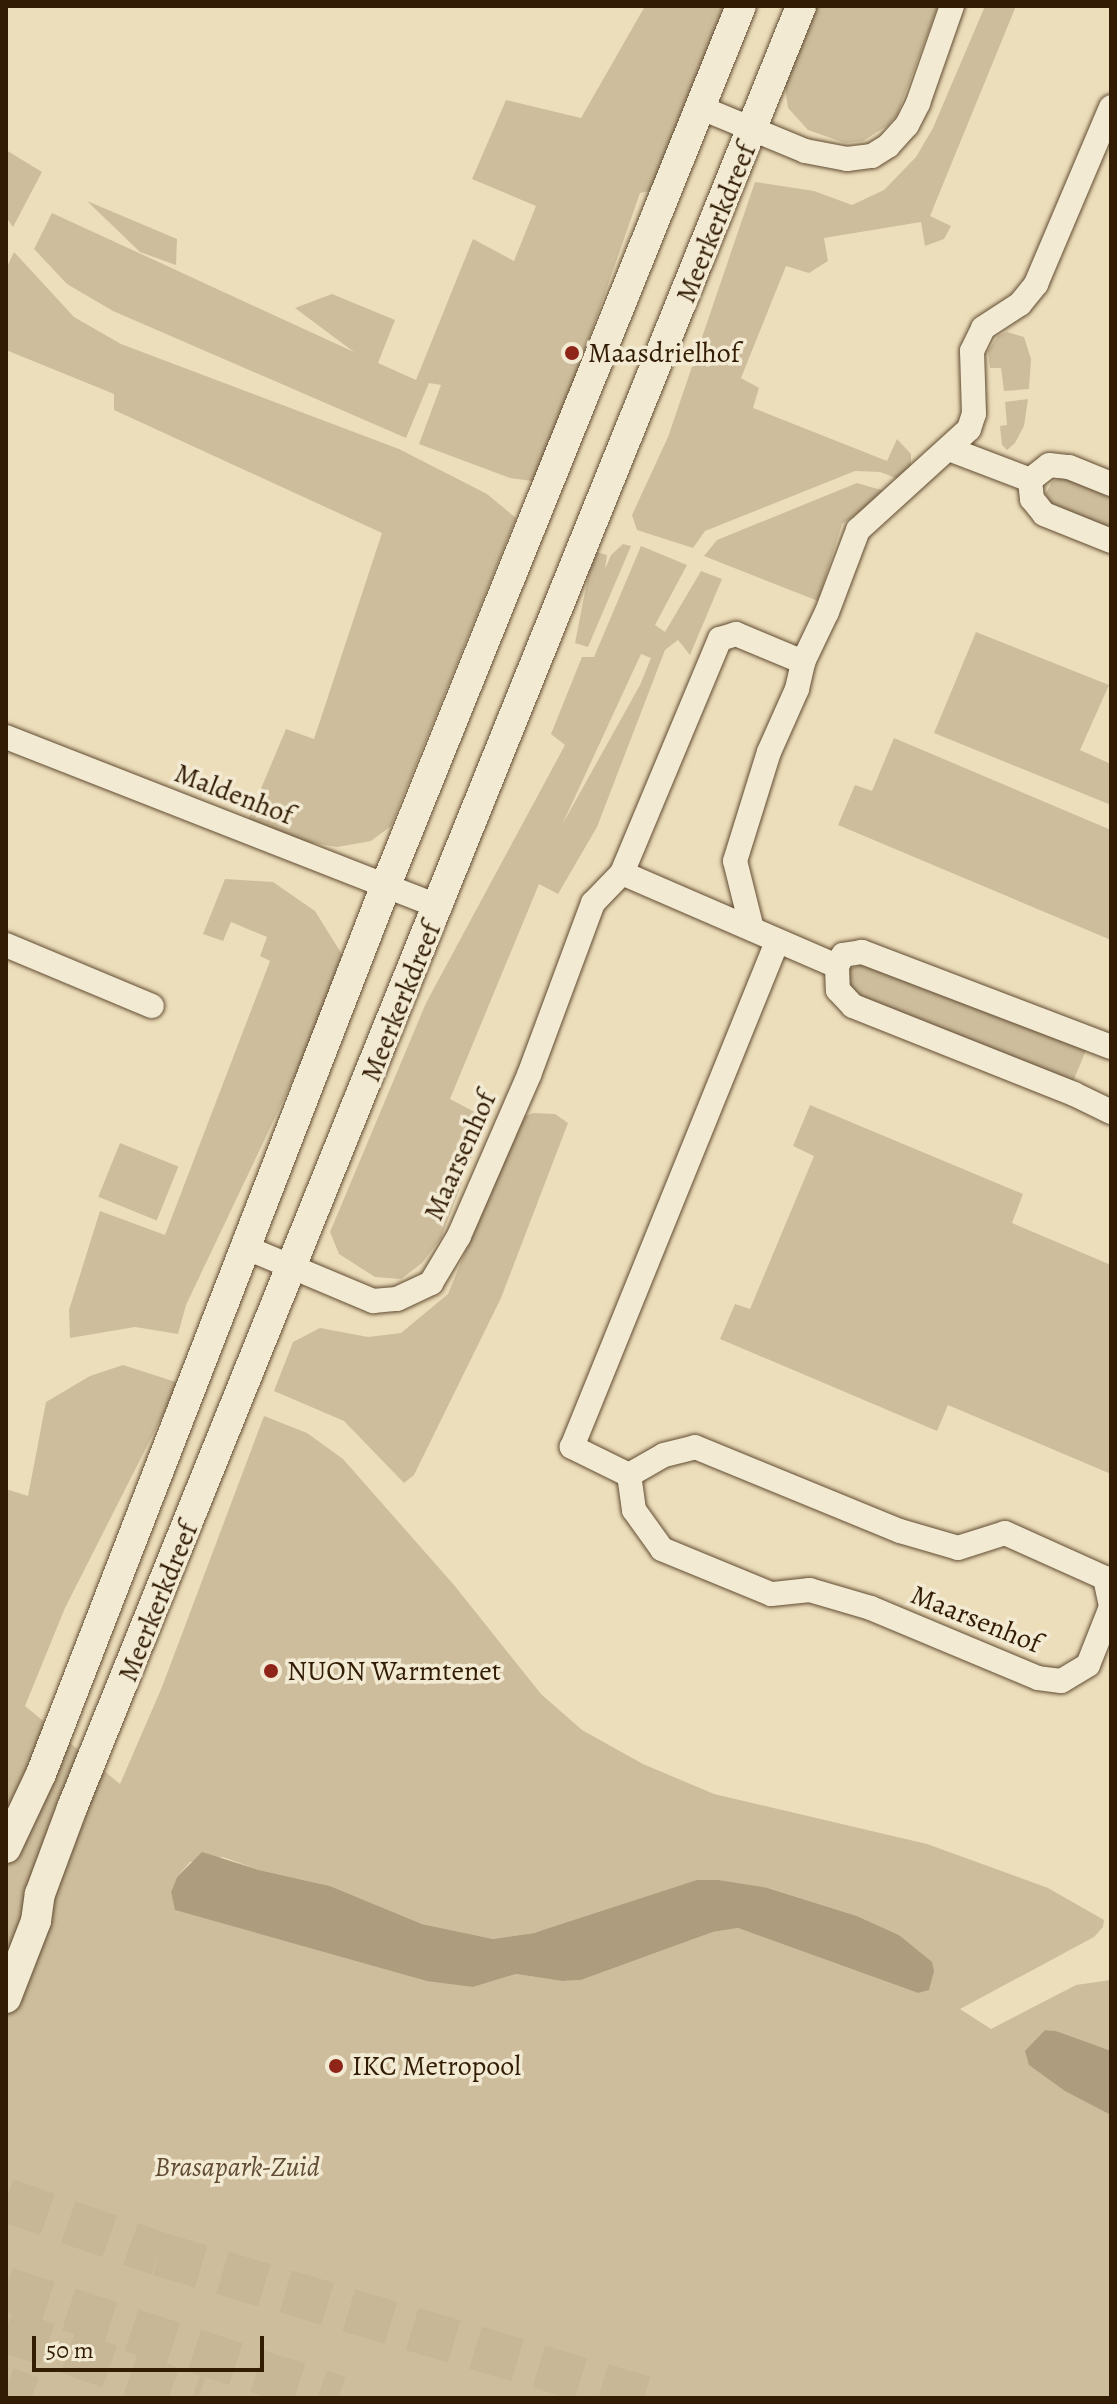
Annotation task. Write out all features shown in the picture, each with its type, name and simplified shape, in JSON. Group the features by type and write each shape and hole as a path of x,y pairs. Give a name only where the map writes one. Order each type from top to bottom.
{"street":[{"name":"Meerkerkdreef","path":"6,1848 41,1774 386,885 741,6"},
{"name":"Meerkerkdreef","path":"6,1998 36,1921 40,1894 72,1808 440,907 754,130 801,6"},
{"path":"699,107 805,151 847,159 872,156 888,146 907,125 918,103 952,6"},
{"path":"752,929 735,861 769,752 797,689 803,662 827,612 858,530 969,429 974,414 972,351 977,339 983,328 1020,304 1036,284 1111,107"},
{"path":"949,449 1030,480"},
{"path":"1030,480 1049,465 1069,467 1111,484"},
{"path":"1030,480 1032,499 1044,514 1111,541"},
{"name":"Maarsenhof","path":"247,1248 373,1301 397,1299 431,1283 459,1236 529,1075 593,903 622,873 720,639 736,634 803,662"},
{"name":"Maldenhof","path":"6,737 440,907"},
{"path":"622,873 837,966"},
{"path":"629,1475 572,1447 777,942"},
{"path":"6,945 152,1006"},
{"path":"1111,1047 862,952 843,955 837,966 838,990 853,1006 1074,1094 1111,1112"},
{"name":"Maarsenhof","path":"695,1447 900,1531 943,1544 958,1548 1005,1533 1105,1578 1111,1607 1088,1665 1061,1681 1038,1678 871,1608 810,1590 771,1594 662,1549 634,1510 629,1475 664,1455 695,1447"}],"green space":[{"path":"645,6 729,6 655,190 640,193 539,482 510,478 419,444 441,385 429,383 406,438 113,311 67,284 34,249 52,213 354,352 295,308 332,294 395,320 378,363 416,380 473,239 514,261 536,206 472,179 506,100 581,118"},
{"path":"813,6 938,6 897,115 888,125 863,141 845,143 808,130 788,108 784,80"},
{"path":"985,6 1016,6 930,216 951,226 944,239 925,246 921,222 824,238 828,261 809,273 786,266 741,378 759,388 753,408 887,461 897,439 911,454 911,466 901,480 880,472 855,471 705,531 693,548 637,530 632,515 668,437 755,182 814,191 852,205 884,190 916,157 933,128"},
{"path":"6,150 42,172 13,227 6,217"},
{"path":"87,201 177,239 176,265 140,252"},
{"path":"14,252 74,317 121,344 399,449 487,494 516,518 391,826 371,841 337,847 286,838 247,822 286,729 314,739 382,533 114,410 114,394 6,350 6,269"},
{"path":"1007,332 1024,337 1031,359 1029,389 1004,391 1001,368 990,368 988,351 998,336"},
{"path":"1028,399 1024,426 1015,443 1007,450 1002,445 1000,426 1007,425 1005,402"},
{"path":"1062,477 1111,496 1111,530 1050,506 1046,493 1052,482"},
{"path":"857,483 888,492 842,524 818,601 704,556 717,540"},
{"path":"623,544 631,546 588,647 575,643 593,551 607,555 605,569 611,555"},
{"path":"641,546 687,565 655,625 665,632 701,571 722,579 690,655 678,640 665,650 597,827 558,894 539,884 450,1099 486,1118 441,1238 422,1263 401,1279 375,1277 339,1254 330,1232 426,1003 565,745 551,734 582,657 594,657","holes":["641,654 651,658 640,685 562,825"]},
{"path":"976,632 1109,685 1080,750 1111,764 1111,805 934,733"},
{"path":"894,738 1111,830 1111,940 838,825 855,785 872,791"},
{"path":"225,879 273,882 315,911 348,964 186,1305 178,1334 135,1327 70,1338 69,1310 100,1211 165,1235 270,961 260,956 267,937 231,922 223,941 203,934"},
{"path":"865,963 1087,1048 1072,1084 856,1000 845,978 850,969"},
{"path":"810,1105 1023,1194 1012,1223 1111,1265 1111,1474 948,1405 937,1431 720,1339 735,1304 750,1309 814,1156 793,1146"},
{"path":"533,1113 555,1114 568,1123 501,1298 414,1475 404,1483 344,1421 274,1391 293,1342 320,1328 368,1337 401,1333 448,1294 520,1118"},
{"path":"120,1143 178,1167 157,1220 98,1197"},
{"name":"Brasapark-Zuid","path":"123,1365 179,1383 65,1608 25,1706 120,1784 162,1687 264,1416 307,1433 343,1459 454,1585 541,1694 582,1730 643,1764 714,1794 927,1844 1048,1888 1104,1920 1103,1927 1094,1937 960,2009 991,2029 1076,1985 1111,1980 1111,2053 1056,2031 1045,2030 1026,2051 1111,2112 1111,2398 6,2398 6,1489 28,1496 46,1402 90,1376","holes":["223,1857 259,1870 330,1886 422,1924 493,1939 534,1933 586,1918 769,1888 857,1916 899,1935 934,1971 918,1993 738,1928 713,1932 581,1980 562,1981 516,1974 473,1987 427,1980 176,1910 171,1892 177,1877 190,1862"]}],"shaded area":[{"path":"202,1852 259,1870 330,1886 422,1924 493,1939 534,1933 697,1880 768,1888 857,1916 899,1935 932,1962 934,1971 929,1990 918,1993 738,1928 713,1932 581,1980 562,1981 516,1974 473,1987 427,1981 175,1910 171,1892 177,1877"},
{"path":"1045,2030 1111,2051 1111,2115 1065,2091 1029,2065 1025,2051"}],"tunnel":[{"path":"6,2200 159,2254 645,2398"},
{"path":"6,2289 339,2398"},
{"path":"6,2330 198,2398"},
{"path":"6,2389 31,2398"}],"place":[{"name":"Maasdrielhof","path":"572,353"},
{"name":"NUON Warmtenet","path":"271,1671"},
{"name":"IKC Metropool","path":"336,2066"}]}
